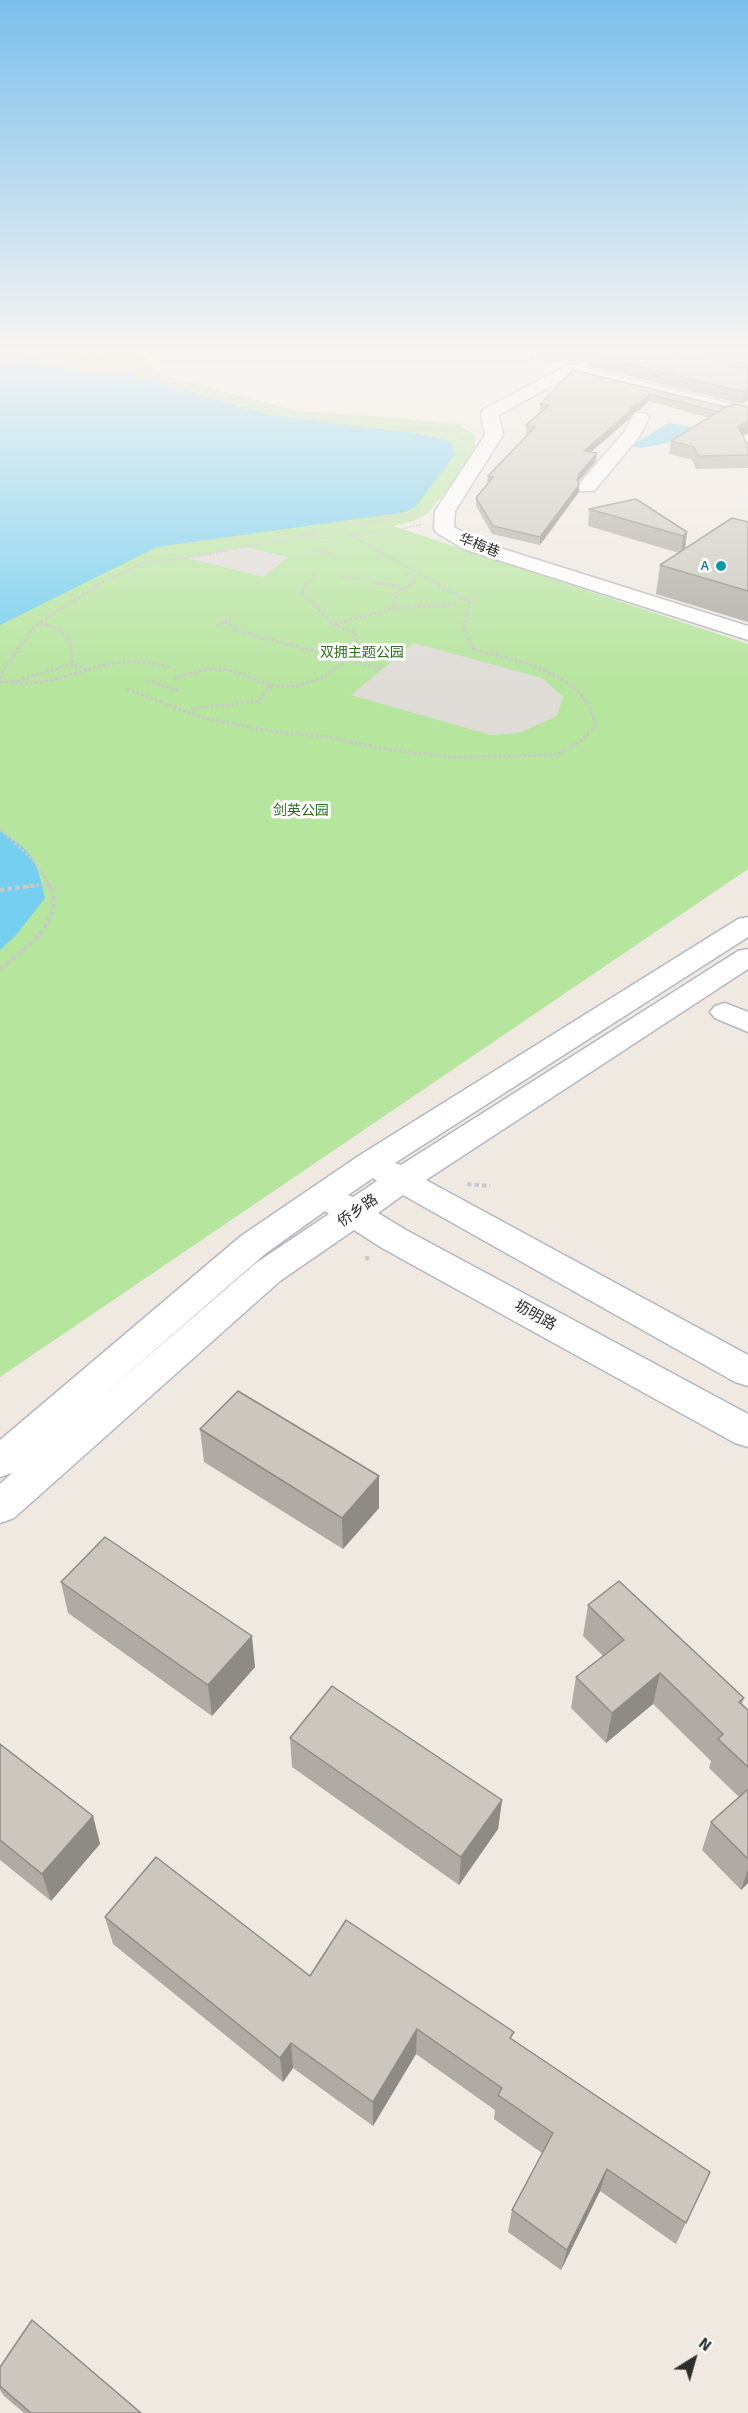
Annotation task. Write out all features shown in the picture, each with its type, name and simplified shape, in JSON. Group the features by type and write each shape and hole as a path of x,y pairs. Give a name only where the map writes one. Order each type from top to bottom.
{"street":[{"name":"华梅巷","path":"478,460 445,511 444,529 471,545 748,633"},
{"path":"587,487 610,460"},
{"path":"631,595 656,580"},
{"name":"侨乡路","path":"0,1462 253,1245 371,1163 748,925"},
{"name":"侨乡路","path":"0,1507 268,1272 402,1180 748,957"},
{"path":"371,1163 748,1372"},
{"name":"坜明路","path":"325,1196 394,1239 748,1432"}],"path":[{"path":"354,525 408,516 422,509 429,500"},
{"path":"127,689 202,718 269,731 328,737 378,748 451,757 556,756 579,742 596,726 586,702 567,681 526,664 474,650 462,630 470,602 350,536 390,531 423,524 429,520"},
{"path":"171,668 140,659 110,662 46,681 24,684 0,680 5,667 32,629 105,579 140,564 347,527"},
{"path":"309,528 321,531"},
{"path":"296,537 336,539"},
{"path":"313,550 332,554"},
{"path":"393,608 396,592 415,583 405,571"},
{"path":"175,678 220,669 271,685 289,687 310,681 348,661 358,648 356,633 334,625 301,592 316,573"},
{"path":"339,576 403,587"},
{"path":"334,625 371,611 428,604 457,604"},
{"path":"217,626 231,617"},
{"path":"224,622 239,627"},
{"path":"39,623 54,627 69,638 73,664"},
{"path":"27,628 32,629"},
{"path":"233,630 382,669"},
{"path":"11,683 23,677 34,677 73,664 89,668"},
{"path":"0,667 5,667"},
{"path":"147,680 178,691"},
{"path":"191,709 259,701 271,685"},
{"path":"0,829 30,854 49,884 54,900 47,925 0,969"},
{"path":"0,890 49,884"},
{"path":"463,1184 490,1186"},
{"path":"367,1256 368,1263"}],"green space":[{"name":"剑英公园","path":"0,460 471,460 428,513 414,521 393,526 748,644 748,869 0,1377"}],"shaded area":[{"path":"245,547 288,557 264,577 186,558"},
{"path":"414,643 542,678 563,697 557,716 519,733 491,735 351,695"}],"water":[{"path":"0,460 451,460 416,506 406,512 157,547 0,625"},
{"path":"0,831 20,845 32,858 45,898 16,935 0,950"}],"building":[{"path":"504,460 591,460 579,474 577,480 579,485 540,537 493,526 476,498 493,477 488,476"},
{"path":"636,499 687,532 683,536 589,509"},
{"path":"732,518 748,522 748,591 660,565"},
{"path":"238,1391 379,1476 342,1518 200,1429"},
{"path":"105,1537 252,1636 208,1685 61,1582"},
{"path":"619,1581 744,1698 739,1702 748,1710 748,1767 718,1739 723,1734 660,1673 612,1713 576,1677 624,1640 588,1605"},
{"path":"332,1686 502,1800 461,1857 290,1738"},
{"path":"0,1744 93,1816 42,1874 0,1840"},
{"path":"748,1789 748,1859 711,1822"},
{"path":"156,1857 310,1976 346,1920 514,2032 510,2038 710,2172 686,2223 607,2169 567,2250 512,2210 553,2133 498,2095 502,2088 417,2029 373,2102 291,2043 280,2058 105,1917"},
{"path":"32,2320 141,2413 31,2413 0,2386 0,2367"}],"place":[{"name":"A","path":"721,566"}],"park label":[{"name":"双拥主题公园","path":"362,653"}]}
